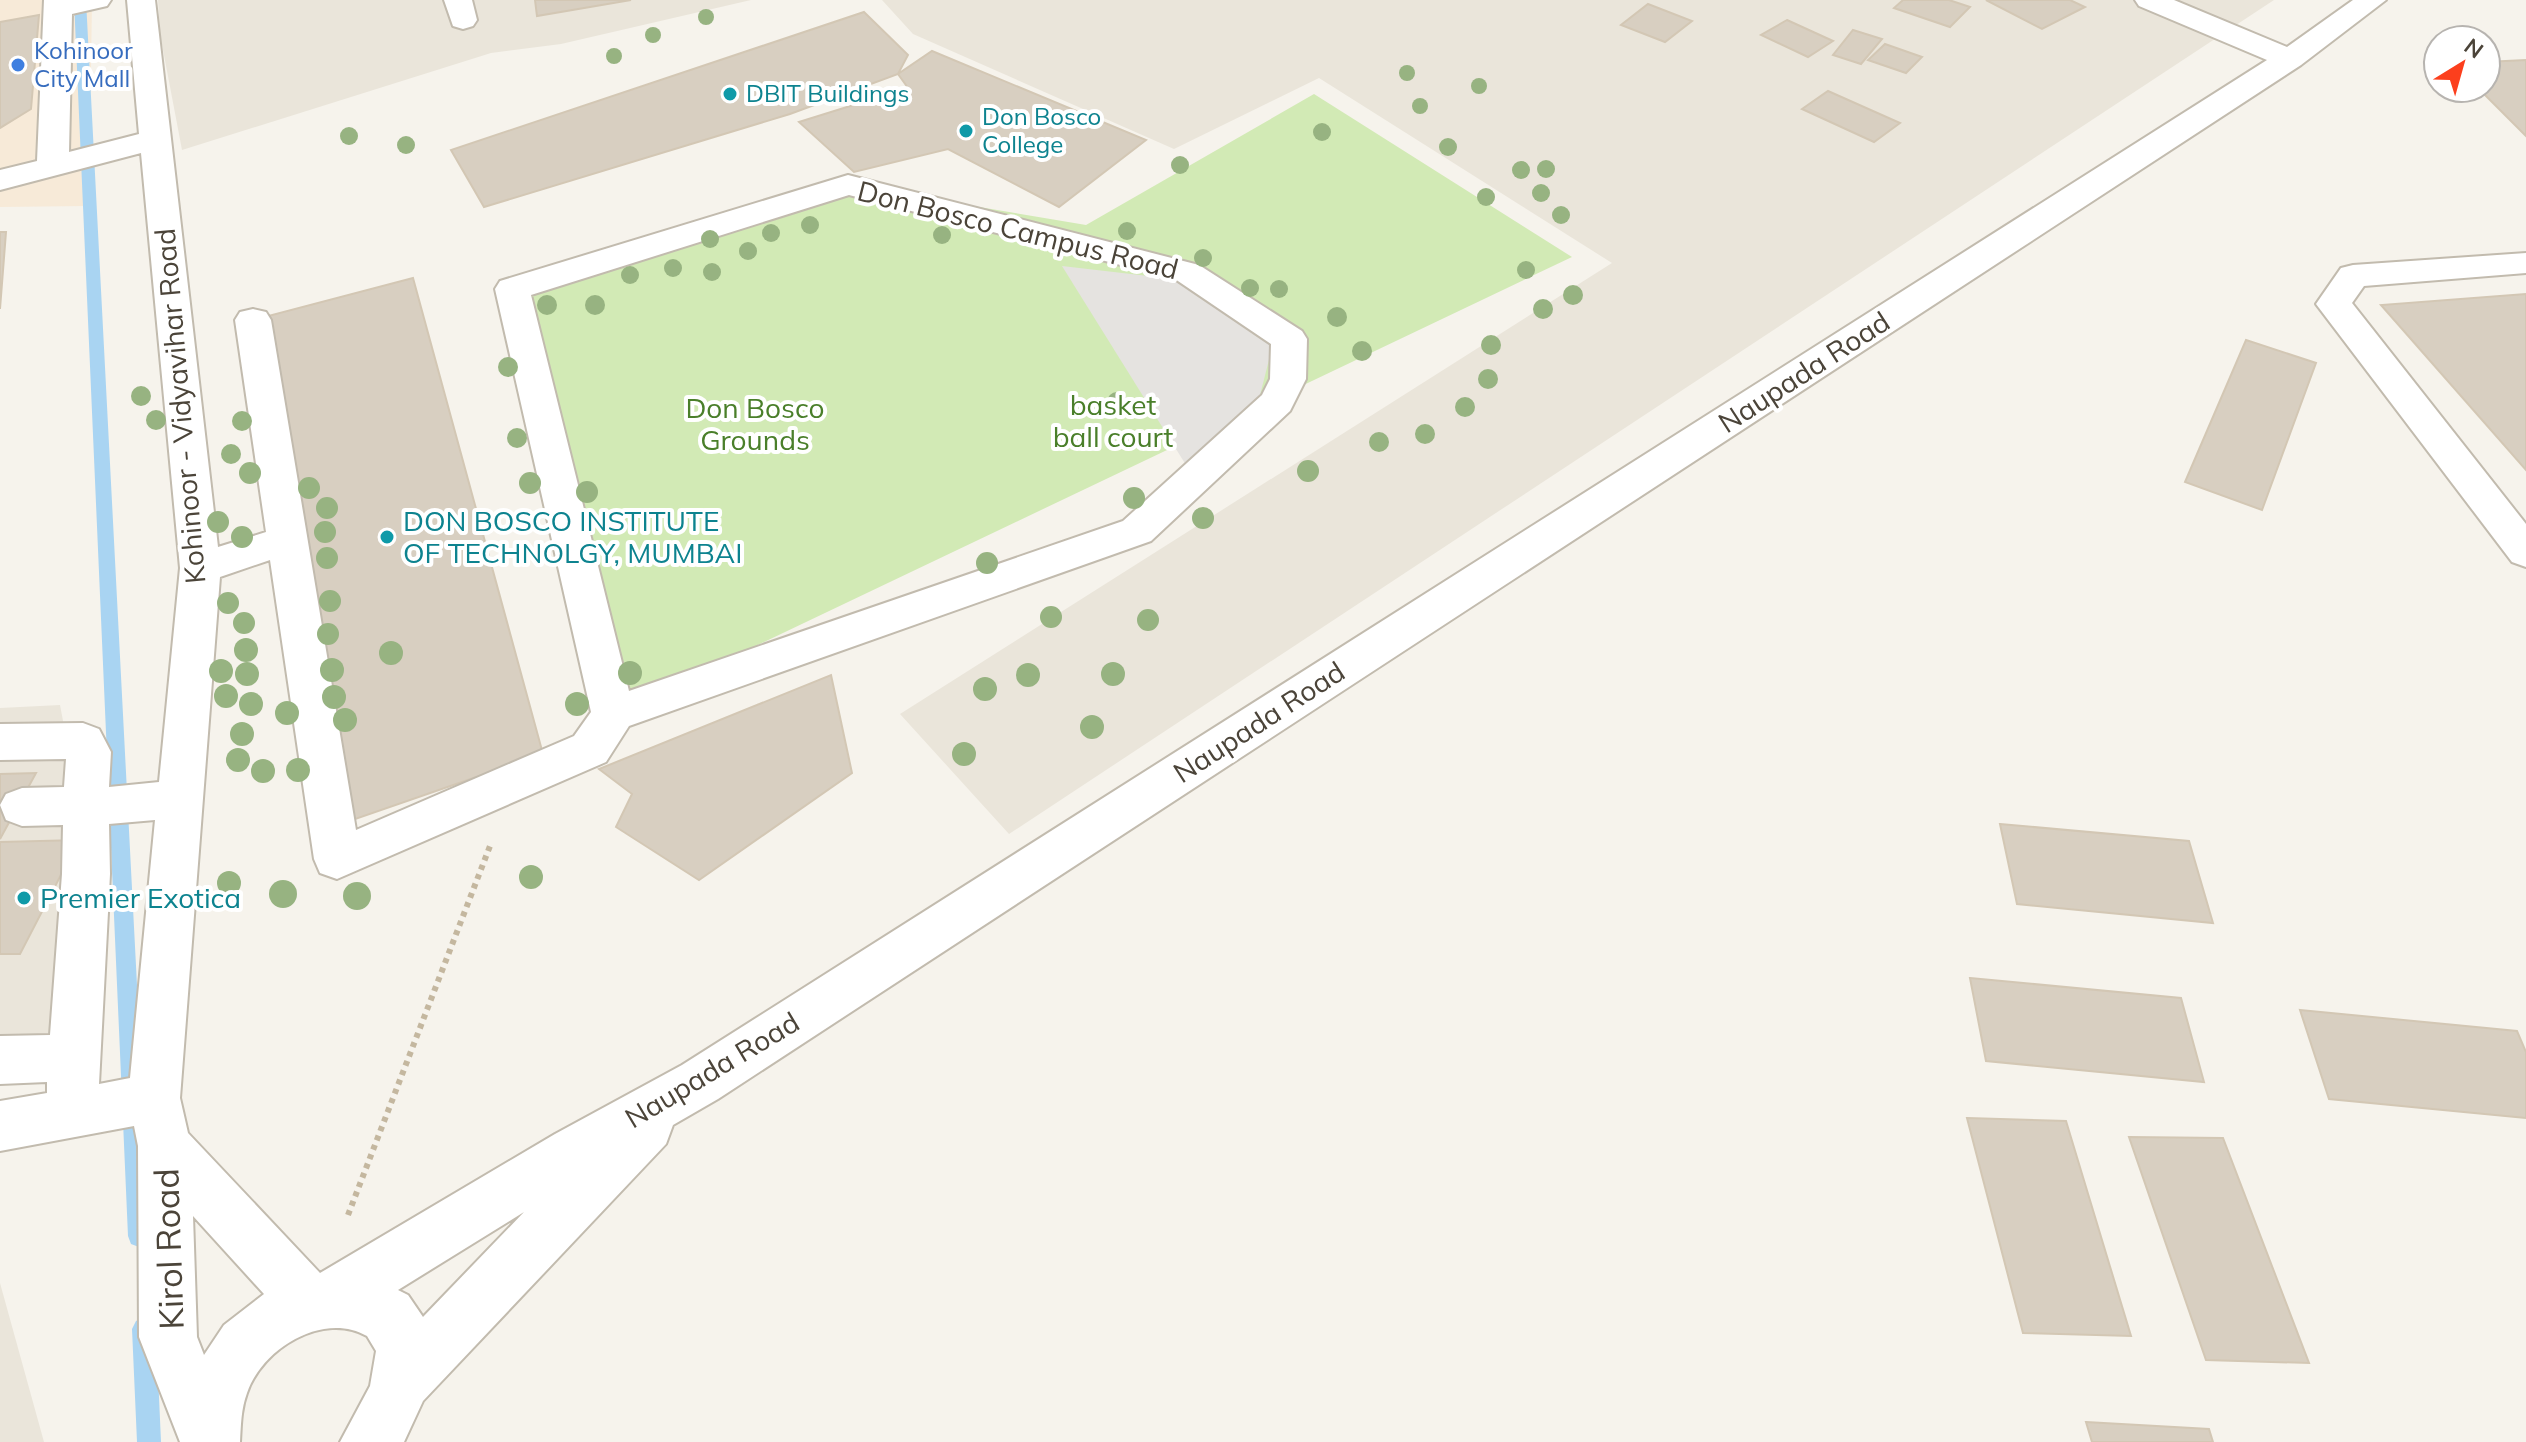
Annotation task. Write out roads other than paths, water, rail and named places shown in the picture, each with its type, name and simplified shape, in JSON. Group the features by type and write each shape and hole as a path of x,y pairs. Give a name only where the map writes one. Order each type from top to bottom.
{"street":[{"path":"53,156 58,4 97,0"},
{"name":"Kohinoor - Vidyavihar Road","path":"141,0 200,568 180,798 159,1122"},
{"path":"2149,0 2290,59"},
{"name":"Naupada Road","path":"210,1442 210,1415 217,1386 232,1359 256,1334 282,1314 322,1299 676,1095 2290,59 2372,0"},
{"path":"0,180 53,156 154,131"},
{"path":"0,156 53,156"},
{"name":"Don Bosco Campus Road","path":"848,185 1187,272 1289,339 1288,379 1277,402 1137,531 613,714 512,289 848,185"},
{"path":"2526,263 2353,276 2334,304 2526,552"},
{"path":"253,320 337,859 590,749 613,714"},
{"path":"200,568 287,540"},
{"path":"0,742 83,741 89,752 101,803 86,874 73,1058 73,1111"},
{"path":"25,801 101,803 180,798"},
{"path":"0,1060 73,1058"},
{"path":"395,1419 494,1282 676,1095"},
{"path":"0,1126 73,1111 159,1122 322,1299 363,1300 384,1311 399,1328 405,1352 395,1419"},
{"name":"Kirol Road","path":"159,1122 168,1337 210,1442"}],"waterway":[{"path":"80,0 139,1236"},
{"path":"144,1329 149,1442"}],"place":[{"name":"Kohinoor City Mall","path":"18,65"},
{"name":"DBIT Buildings","path":"730,94"},
{"name":"Don Bosco College","path":"966,131"},
{"name":"DON BOSCO INSTITUTE OF TECHNOLGY, MUMBAI","path":"387,537"},
{"name":"Premier Exotica","path":"24,898"}],"park label":[{"name":"basket ball court","path":"1113,421"},
{"name":"Don Bosco Grounds","path":"755,424"}]}
